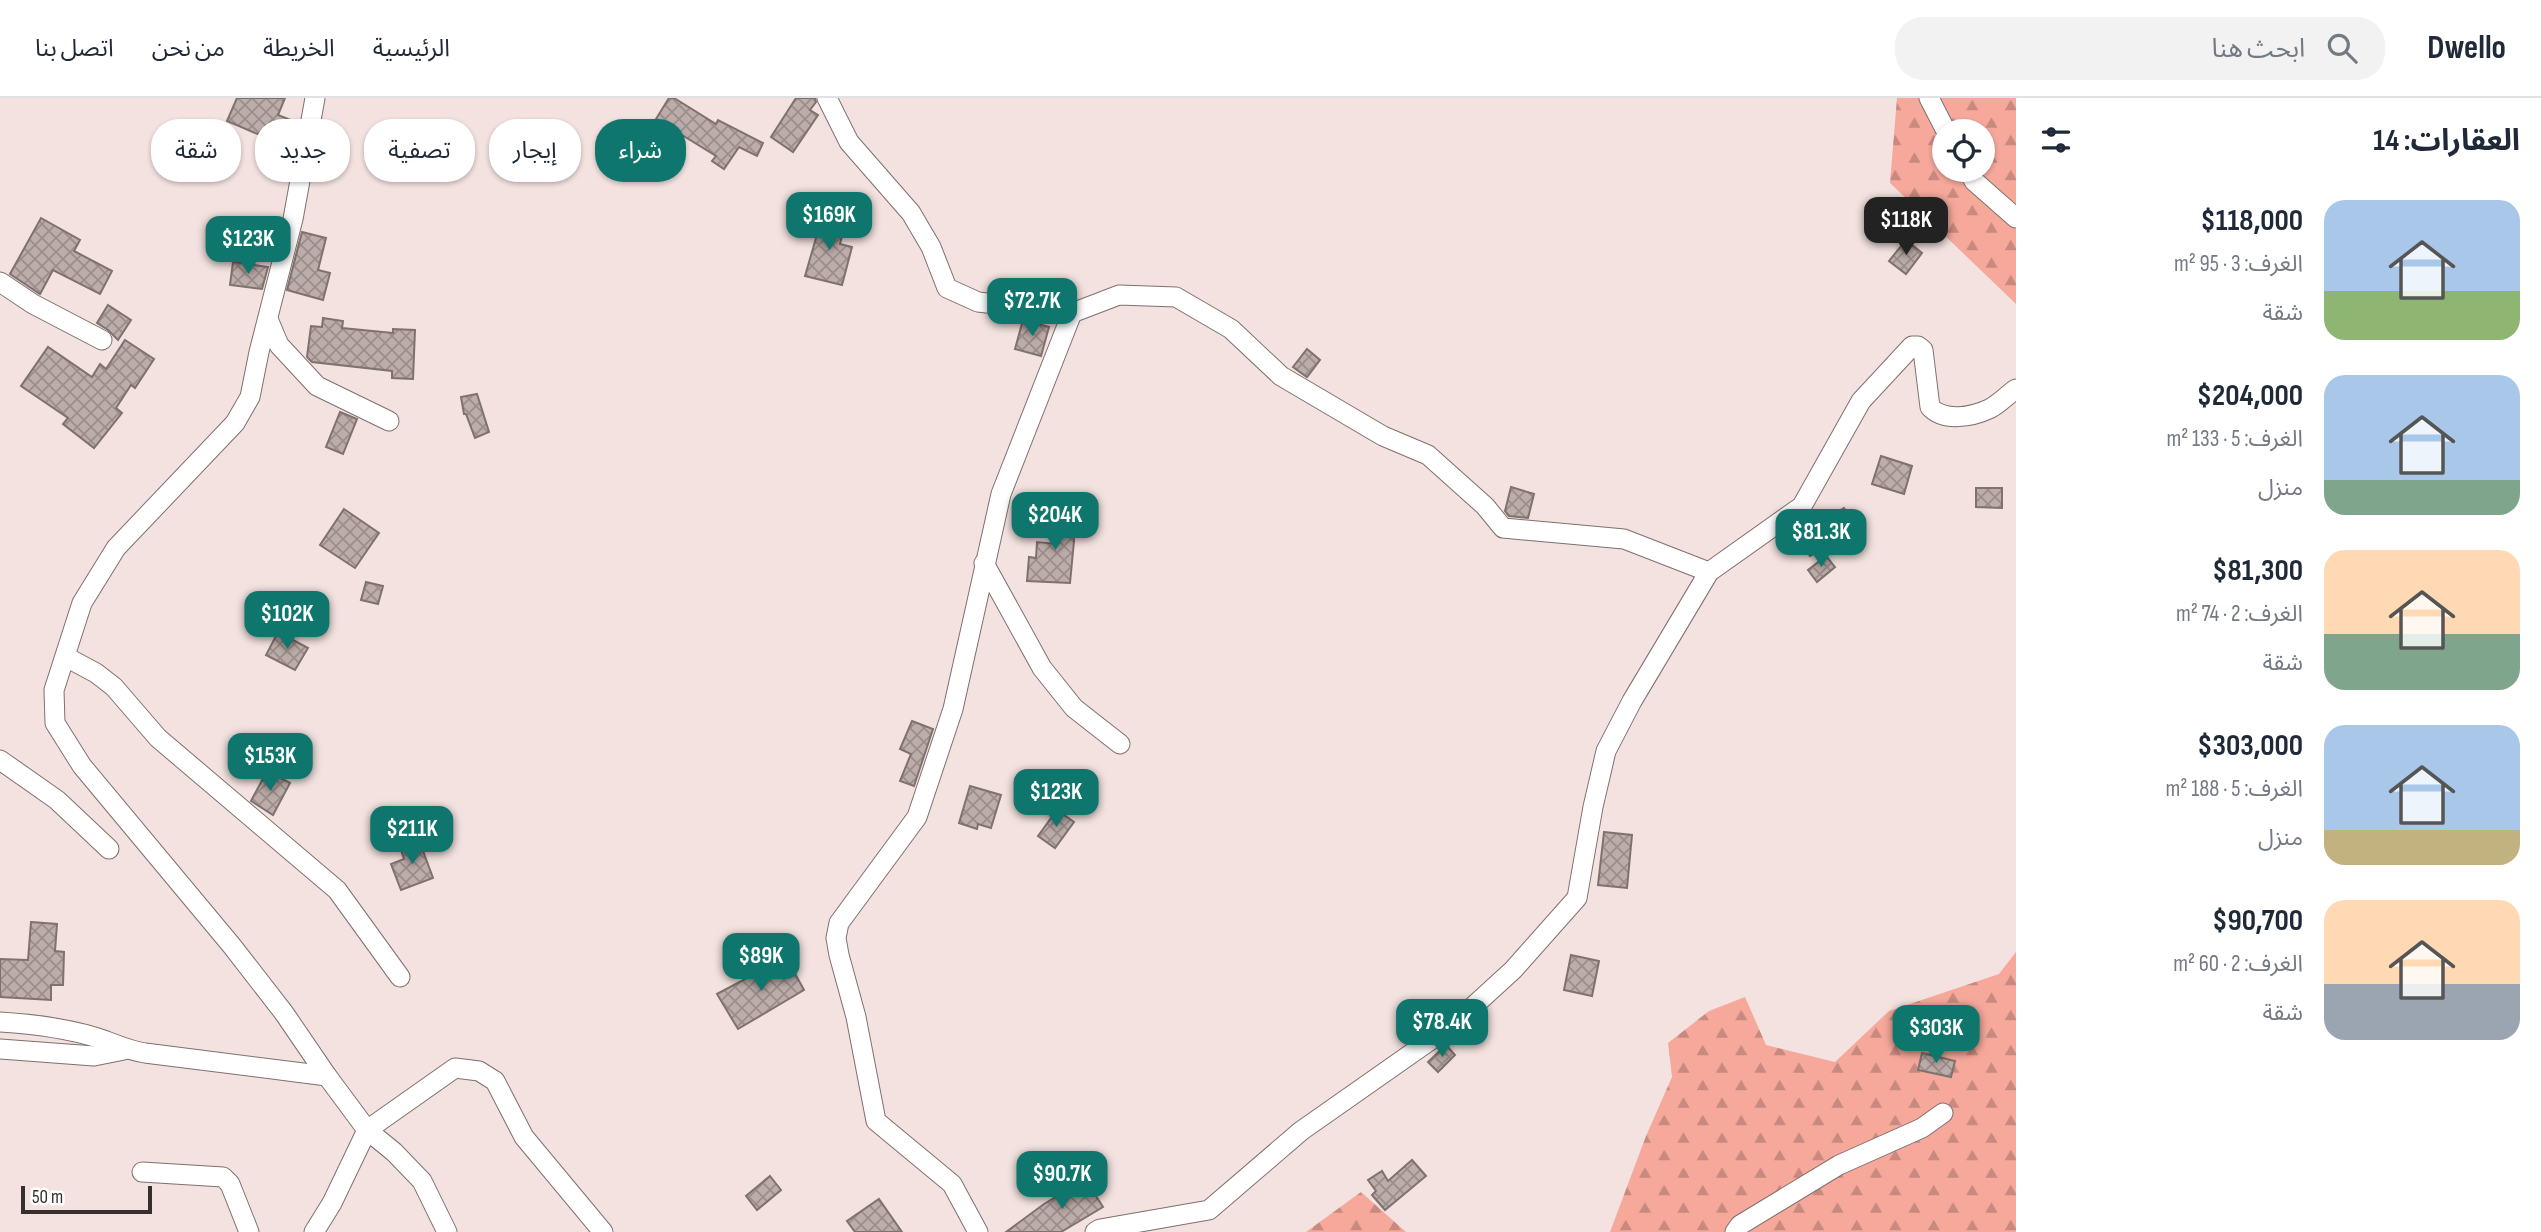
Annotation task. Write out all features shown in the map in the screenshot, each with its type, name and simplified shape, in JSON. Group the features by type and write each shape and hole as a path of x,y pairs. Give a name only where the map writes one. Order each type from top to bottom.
{"street":[{"path":"315,98 293,219 250,397 235,423 116,548 82,603 54,690 55,723 82,766 232,946 284,1013 366,1130 394,1152 422,1181 447,1232"},
{"path":"827,98 849,142 911,213 931,247 947,288 978,302 1072,313 1119,295 1176,297 1231,329 1281,376 1383,436 1428,454 1485,506 1503,528 1624,539 1710,572"},
{"path":"1929,98 1940,119"},
{"path":"1975,182 2016,218"},
{"path":"0,282 33,304 102,340"},
{"path":"978,1232 952,1184 876,1121 856,1017 836,938 839,923 917,817 953,709 1001,494 1072,313"},
{"path":"268,319 279,345 317,386 389,421"},
{"path":"1099,1231 1209,1210 1301,1131 1455,1023 1513,970 1577,898 1606,751 1632,701 1710,572 1802,506 1861,401 1912,346 1918,345 1923,350 1930,407 1936,413 1958,418 1989,409 2016,388"},
{"path":"985,563 1042,668 1074,708 1119,744"},
{"path":"66,657 96,673 114,687 158,738 337,890 400,977"},
{"path":"0,760 57,800 109,849"},
{"path":"0,1023 42,1025 99,1038 124,1050 327,1076"},
{"path":"0,1049 94,1056 124,1050"},
{"path":"314,1232 332,1203 366,1130 455,1068 479,1071 495,1081 524,1137 603,1232"},
{"path":"1734,1232 1740,1225 1839,1165 1922,1128 1943,1113"},
{"path":"142,1172 223,1177 230,1184 249,1232"}],"green space":[{"path":"1897,98 2016,98 2016,304 1890,183"},
{"path":"2016,952 2016,1232 1610,1232 1646,1136 1672,1077 1668,1043 1709,1011 1745,997 1766,1045 1835,1062 1889,1011 1999,974"},
{"path":"1361,1192 1406,1232 1306,1232"}],"building":[{"path":"237,98 285,98 278,115 288,119 255,119 255,133 241,127 241,119 228,119"},
{"path":"669,98 674,98 716,124 718,120 763,143 757,156 739,147 724,169 712,161 716,156 686,138 686,119 656,119"},
{"path":"796,98 815,98 816,102 810,110 818,115 793,152 771,137"},
{"path":"823,214 846,220 840,244 852,247 842,285 805,276"},
{"path":"41,218 80,240 74,251 112,271 100,294 53,270 40,294 10,274"},
{"path":"302,232 326,238 318,270 330,273 323,300 287,290"},
{"path":"1906,240 1922,253 1906,274 1889,261"},
{"path":"233,262 268,267 262,289 230,285"},
{"path":"108,305 131,320 118,340 97,323"},
{"path":"323,318 343,321 342,328 393,333 393,329 415,330 413,379 392,378 392,371 312,362 307,357 311,326 322,327"},
{"path":"1023,320 1049,327 1041,356 1015,349"},
{"path":"125,340 154,359 135,388 131,385 116,408 122,413 94,448 63,424 68,418 21,386 48,347 92,377 100,364 106,369"},
{"path":"1307,349 1320,360 1307,377 1293,367"},
{"path":"477,394 489,432 475,438 464,414 461,397"},
{"path":"340,412 357,419 343,454 326,447"},
{"path":"1881,456 1912,466 1904,494 1872,484"},
{"path":"1511,487 1534,494 1528,518 1509,516 1505,511"},
{"path":"1976,488 2002,488 2002,508 1976,507"},
{"path":"1072,504 1074,541 1070,583 1027,581 1029,557 1036,558 1037,542 1058,544 1056,505"},
{"path":"1844,508 1857,530 1810,556 1806,550 1838,524 1832,515"},
{"path":"344,509 379,533 355,568 320,545"},
{"path":"1826,556 1835,567 1817,582 1808,570"},
{"path":"366,582 383,586 378,604 361,600"},
{"path":"278,632 308,648 295,670 266,655"},
{"path":"912,721 933,729 914,786 900,781 911,754 900,749"},
{"path":"267,771 290,783 273,815 251,801"},
{"path":"970,786 1001,795 991,828 978,824 977,829 959,823"},
{"path":"1057,810 1074,822 1055,848 1038,836"},
{"path":"1604,832 1632,835 1627,888 1598,885"},
{"path":"419,840 433,878 401,890 391,864 404,859 400,847"},
{"path":"31,922 57,924 55,951 64,952 63,985 51,985 51,1000 0,997 0,959 28,960"},
{"path":"1571,955 1599,961 1592,996 1564,990"},
{"path":"786,957 804,990 738,1029 717,994"},
{"path":"1446,1045 1455,1055 1438,1072 1428,1062"},
{"path":"1922,1053 1955,1061 1951,1077 1918,1070"},
{"path":"1412,1160 1426,1176 1385,1210 1372,1195 1376,1191 1368,1180 1382,1171 1388,1181"},
{"path":"770,1176 781,1190 757,1210 746,1196"},
{"path":"1085,1179 1103,1207 1061,1232 1006,1232 1044,1204"},
{"path":"879,1199 902,1232 855,1232 847,1221"}]}
